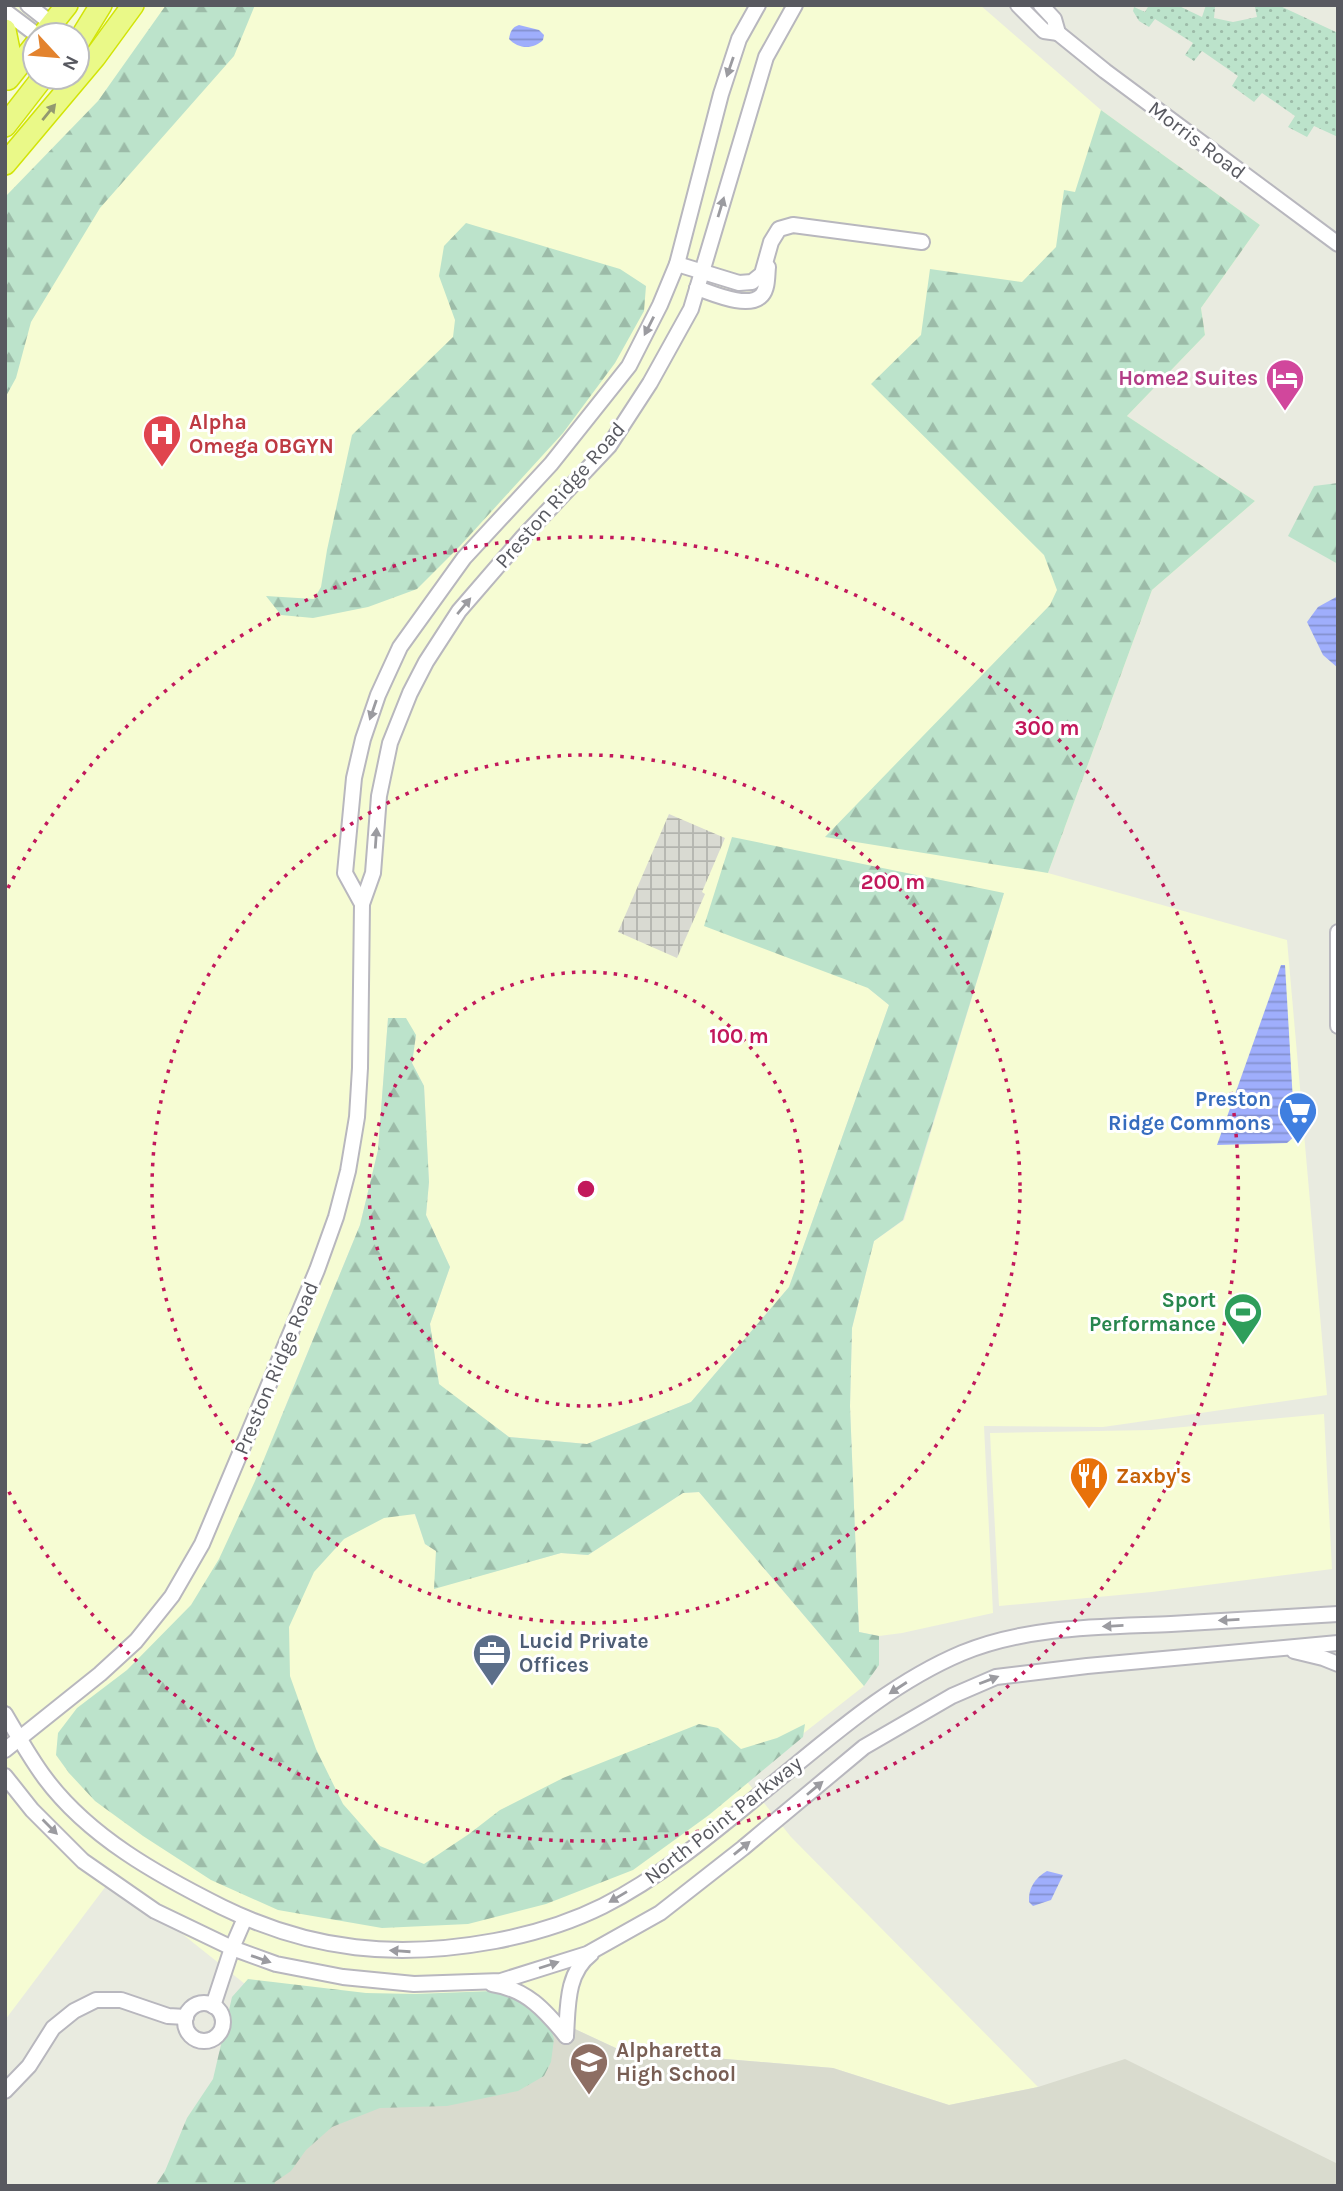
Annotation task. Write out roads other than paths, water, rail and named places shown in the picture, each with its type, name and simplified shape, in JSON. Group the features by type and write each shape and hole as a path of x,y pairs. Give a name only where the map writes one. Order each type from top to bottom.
{"highway":[{"path":"58,21 67,5"},
{"path":"91,21 101,5"},
{"path":"91,55 133,5"},
{"path":"5,30 10,55 5,81"},
{"path":"5,81 21,62"},
{"path":"5,126 32,91"},
{"path":"5,164 62,91"}],"street":[{"path":"27,5 41,21"},
{"name":"Preston Ridge Road","path":"362,904 345,873 354,778 370,717 400,647 464,558 551,464 629,366 677,264 721,94 740,39 758,5"},
{"name":"Preston Ridge Road","path":"5,1750 127,1649 172,1596 202,1544 312,1282 336,1217 348,1171 360,1068 362,904 373,873 379,796 390,743 426,662 459,611 608,446 650,383 691,309 766,57 795,5"},
{"name":"Morris Road","path":"1018,5 1044,31 1058,33 1105,72 1338,244"},
{"name":"Morris Road","path":"1041,5 1054,19 1058,33"},
{"path":"5,11 26,21"},
{"path":"677,264 738,283 752,282 762,274 771,242 779,229 793,225 922,242"},
{"path":"696,288 740,300 759,298 765,288 771,242"},
{"path":"1338,932 1338,1026"},
{"name":"North Point Parkway","path":"5,1714 46,1779 91,1826 132,1857 245,1918 293,1935 348,1947 412,1951 462,1947 518,1937 563,1924 604,1906 660,1872 847,1722 903,1684 962,1653 1018,1635 1104,1627 1338,1614"},
{"name":"North Point Parkway","path":"5,1776 32,1810 83,1861 155,1911 232,1948 276,1964 324,1975 414,1984 501,1981 587,1954 660,1913 743,1848 864,1746 952,1696 996,1677 1338,1643"},
{"path":"1279,1648 1338,1664"},
{"path":"213,2006 245,1918"},
{"path":"484,1982 503,1985 528,1997 541,2007 566,2036 575,1972 584,1959 605,1944"},
{"path":"5,2091 29,2066 53,2028 74,2011 96,2000 121,2000 168,2017 186,2017"},
{"path":"208,2004 218,2010 223,2022 218,2034 208,2041 195,2039 190,2035 186,2030 186,2017 197,2005 208,2004"}],"water":[{"path":"519,25 539,30 544,35 543,40 530,47 513,42 509,39 511,32"},
{"path":"1338,596 1338,668 1323,655 1307,622 1318,607"},
{"path":"1281,965 1285,965 1295,1136 1287,1143 1217,1145"},
{"path":"1047,1871 1063,1875 1051,1900 1033,1906 1029,1902 1031,1888"}],"place":[{"name":"Home2 Suites","path":"1285,412"},
{"name":"Alpha Omega OBGYN","path":"162,468"},
{"name":"Preston Ridge Commons","path":"1298,1145"},
{"name":"Sport Performance","path":"1243,1346"},
{"name":"Zaxby's","path":"1089,1510"},
{"name":"Lucid Private Offices","path":"492,1687"},
{"name":"Alpharetta High School","path":"589,2096"}]}
